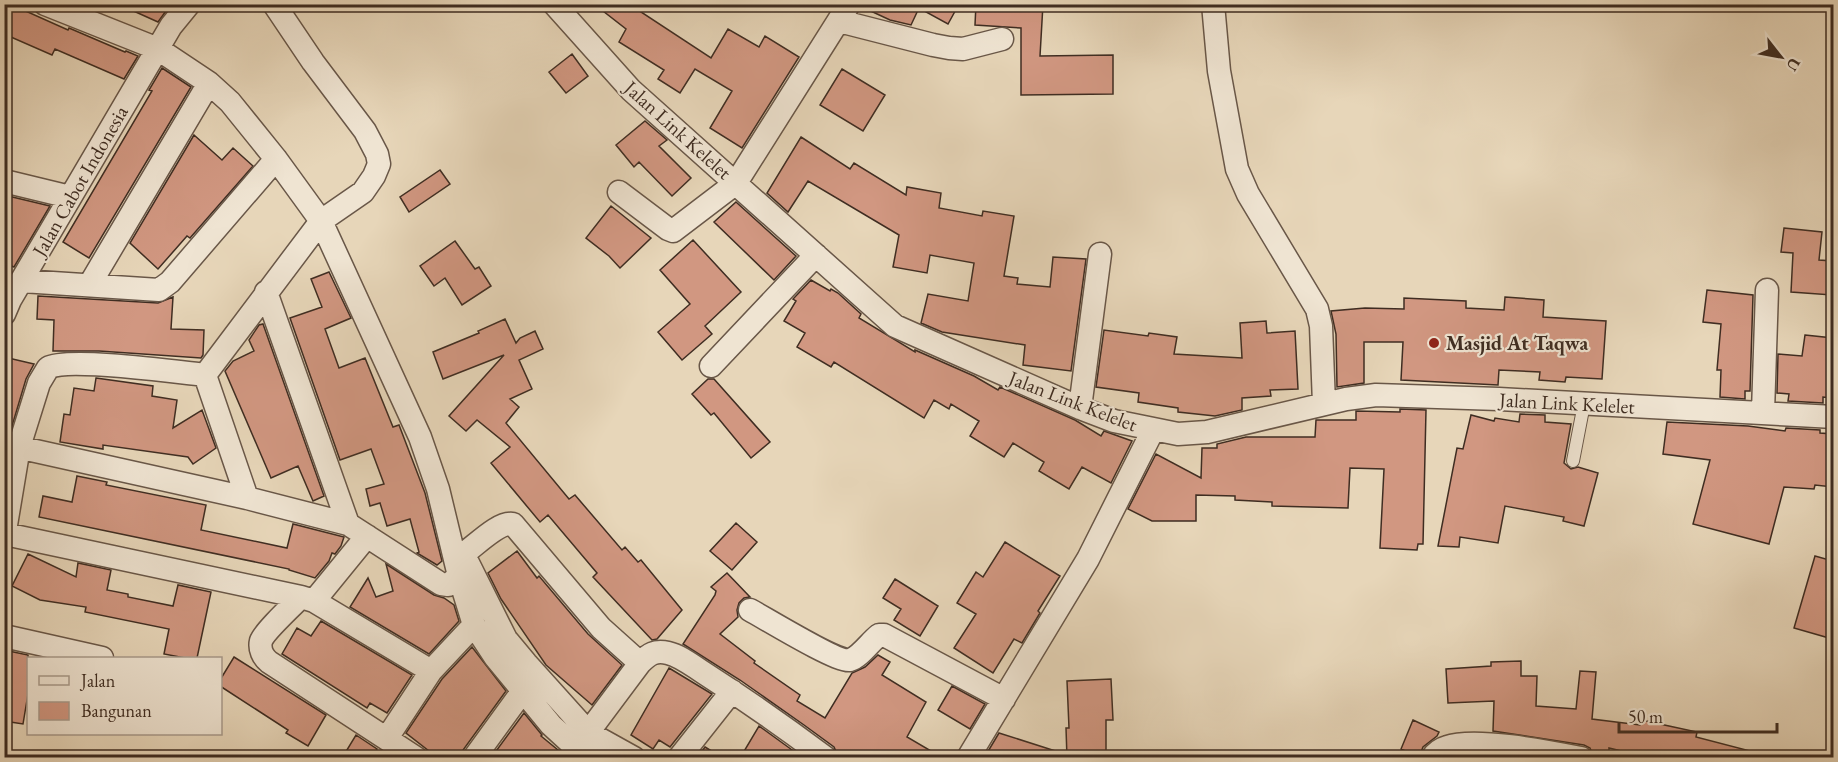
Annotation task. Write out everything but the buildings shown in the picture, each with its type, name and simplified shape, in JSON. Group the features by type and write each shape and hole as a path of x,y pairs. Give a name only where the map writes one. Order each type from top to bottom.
{"street":[{"path":"45,4 158,49 209,83 237,110 276,159 321,221 420,437 460,563 474,625 522,692 560,735 582,749 634,758"},
{"path":"158,49 171,26 189,4"},
{"path":"205,375 321,221 363,192 377,170 377,154 365,131 313,62 274,4"},
{"path":"1213,4 1219,71 1237,169 1248,194 1317,309 1321,326 1324,404"},
{"name":"Jalan Link Kelelet","path":"560,7 631,90 895,326 1114,421 1178,434 1207,432 1346,399 1376,395 1439,396 1833,417"},
{"path":"619,192 673,231 736,183 844,13 933,45 949,48 963,49 1002,39"},
{"name":"Jalan Cabot Indonesia","path":"10,299 158,49"},
{"path":"90,284 209,83"},
{"path":"10,299 90,284 152,291 162,289 276,159"},
{"path":"4,181 70,197"},
{"path":"1080,408 1100,254"},
{"path":"711,366 816,255"},
{"path":"1763,412 1767,290"},
{"path":"267,292 357,530"},
{"path":"205,375 94,365 51,366 39,383 12,446 5,536 307,599 431,671"},
{"path":"205,375 248,498"},
{"path":"968,758 1088,559 1153,430"},
{"path":"12,446 248,498 357,530 441,584 448,585 460,563 499,526 513,524 601,628 640,663"},
{"path":"357,530 307,599 263,637 261,648 263,657 416,758"},
{"path":"460,563 506,639 582,749"},
{"path":"750,610 813,645 846,660 854,658 879,635 884,635 1004,699"},
{"path":"387,738 431,671 474,625"},
{"path":"4,636 98,657"},
{"path":"582,749 640,663 649,654 668,652 732,691 826,758"},
{"path":"679,758 732,691"},
{"path":"474,758 522,692"},
{"path":"1432,758 1446,747 1465,744 1532,749 1581,758"}],"lane":[{"path":"1573,461 1584,404"}],"place":[{"name":"Masjid At Taqwa","path":"1434,343"}]}
